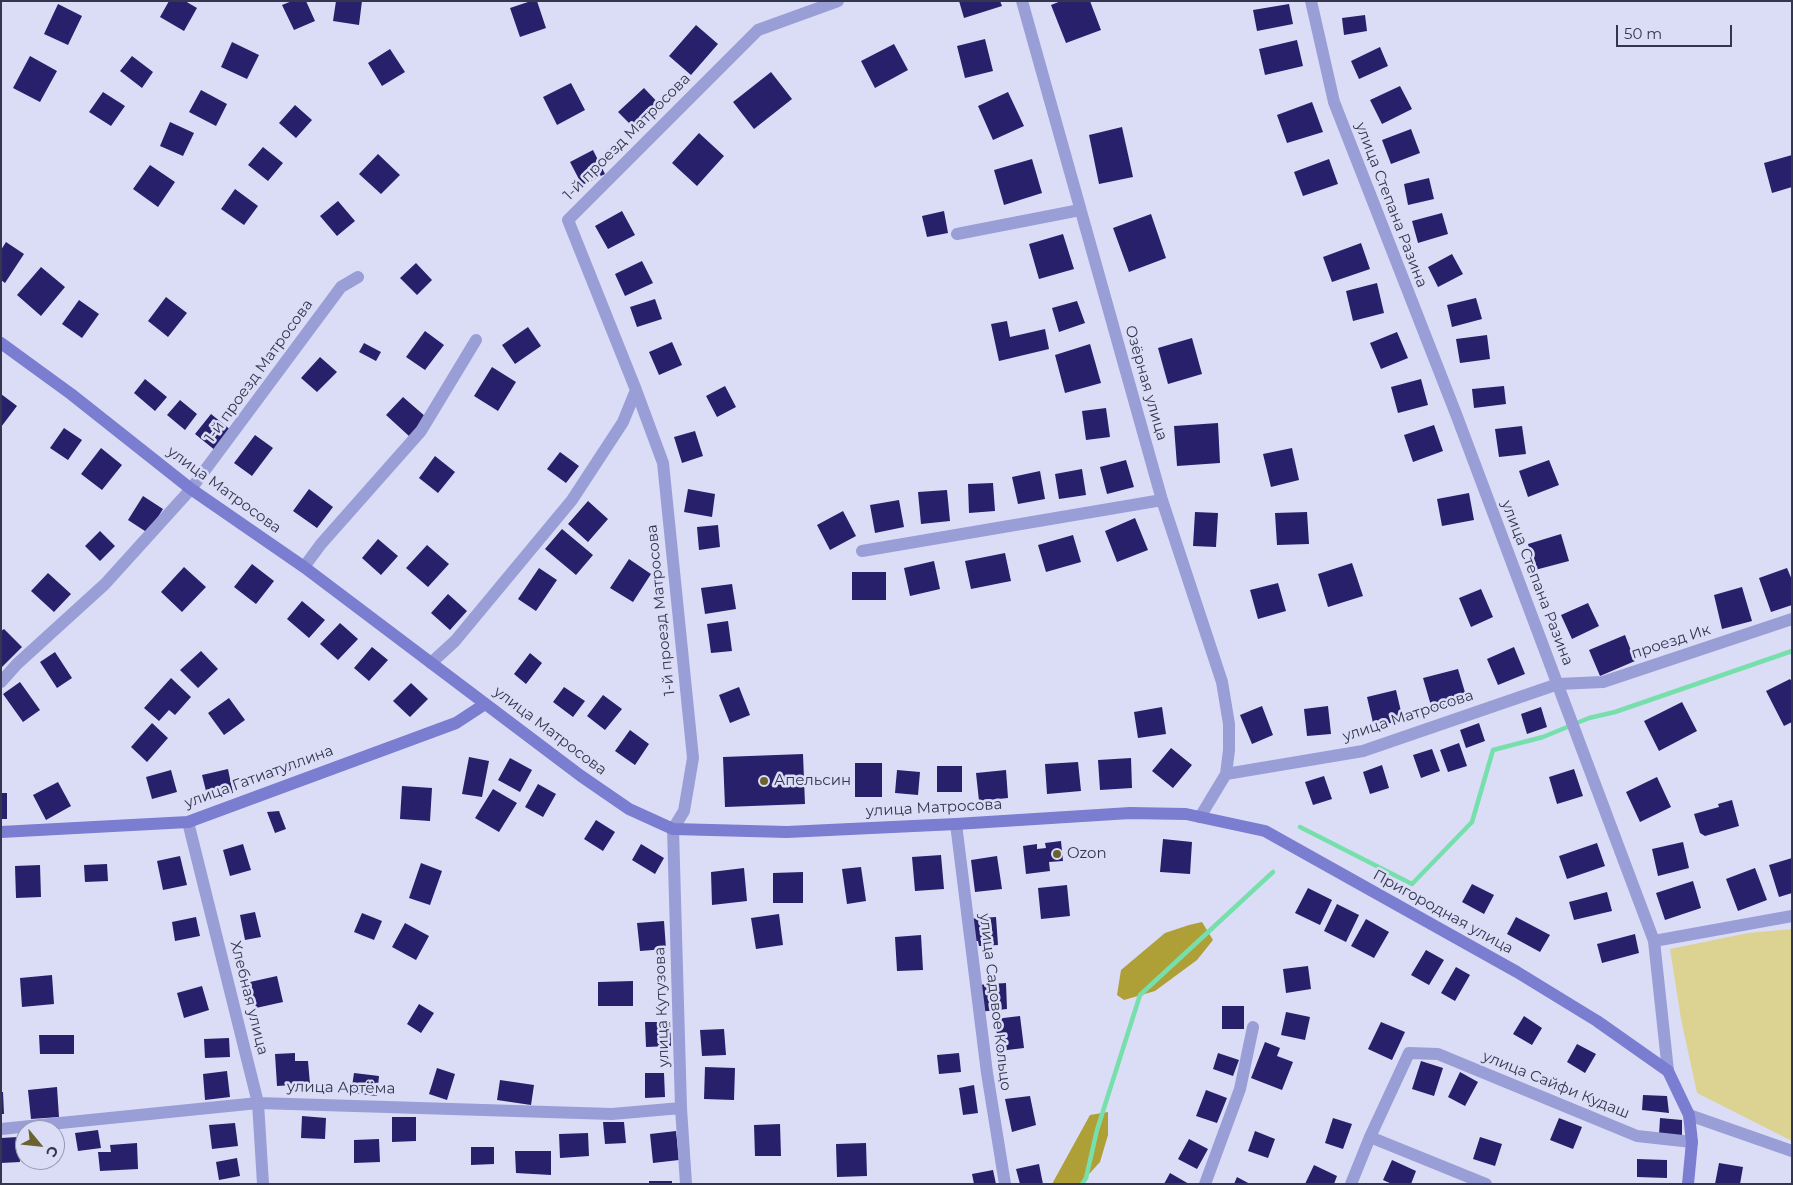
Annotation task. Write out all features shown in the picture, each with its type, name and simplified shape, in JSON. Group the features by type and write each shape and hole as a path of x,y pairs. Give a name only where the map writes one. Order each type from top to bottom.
{"main road":[{"name":"улица Матросова","path":"1,343 71,394 192,489 304,567 581,776 629,809 673,828 787,832 956,824 1130,812 1186,814"},
{"name":"улица Гатиатуллина","path":"1,832 188,822 456,723 485,704"},
{"name":"Пригородная улица","path":"1186,814 1264,831 1525,977 1597,1021 1668,1071"},
{"name":"улица Степана Разина","path":"1668,1071 1690,1115 1692,1142 1688,1184"}],"street":[{"name":"1-й проезд Матросова","path":"673,828 684,811 693,758 663,463 568,220 758,30 838,1"},
{"name":"Озёрная улица","path":"1022,1 1162,500 1222,682 1229,724 1229,750 1226,774"},
{"name":"улица Степана Разина","path":"1311,1 1334,102 1452,405 1654,941 1668,1071"},
{"path":"957,234 1080,210"},
{"name":"1-й проезд Матросова","path":"1,682 17,664 104,584 192,489 341,287 358,277"},
{"path":"304,567 321,544 421,431 476,340"},
{"path":"431,663 455,642 572,500 623,422 636,390"},
{"path":"862,552 1162,500"},
{"name":"проезд Ик","path":"1558,684 1603,682 1792,619"},
{"name":"улица Матросова","path":"1226,774 1362,751 1558,684"},
{"path":"1200,817 1226,774"},
{"name":"Хлебная улица","path":"188,822 258,1103 263,1184"},
{"name":"улица Садовое Кольцо","path":"956,824 987,1073 1005,1184"},
{"name":"улица Кутузова","path":"673,828 681,1108 686,1184"},
{"path":"1654,941 1792,916"},
{"path":"1205,1184 1240,1089 1253,1027"},
{"name":"улица Сайфи Кудаш","path":"1370,1137 1409,1053 1438,1054 1637,1136 1692,1142"},
{"name":"улица Артёма","path":"1,1129 258,1103 612,1114 681,1108"},
{"path":"1690,1115 1792,1151"},
{"path":"1351,1184 1370,1137 1486,1184"}],"shaded area":[{"path":"1202,922 1213,940 1197,960 1155,991 1124,1000 1117,995 1121,970 1165,933"},
{"path":"1792,929 1792,1141 1697,1093 1681,1019 1670,949 1748,933"},
{"path":"1108,1112 1108,1135 1100,1162 1080,1184 1052,1184 1090,1115"}],"building":[{"path":"169,1 185,1 197,8 184,31 160,17"},
{"path":"292,1 306,1 315,21 294,30 282,5"},
{"path":"336,1 362,1 359,25 333,21"},
{"path":"531,1 537,1 546,28 520,37 510,8"},
{"path":"959,1 1000,1 1002,6 964,18"},
{"path":"1061,1 1090,1 1101,30 1066,43 1051,5"},
{"path":"58,4 82,16 68,45 44,34"},
{"path":"1289,4 1293,24 1257,31 1253,10"},
{"path":"1365,15 1367,31 1344,35 1342,18"},
{"path":"696,25 718,44 691,75 669,56"},
{"path":"985,39 993,71 965,78 957,46"},
{"path":"1297,40 1303,66 1265,75 1259,49"},
{"path":"232,42 259,55 247,79 221,67"},
{"path":"894,44 908,70 875,88 861,61"},
{"path":"1380,47 1388,66 1359,79 1351,61"},
{"path":"390,49 405,72 382,86 368,63"},
{"path":"30,56 57,71 40,102 13,88"},
{"path":"132,56 153,72 142,88 120,71"},
{"path":"771,72 792,99 754,129 733,102"},
{"path":"571,83 585,110 557,125 543,97"},
{"path":"1400,86 1412,109 1382,124 1370,100"},
{"path":"644,88 663,108 638,132 618,112"},
{"path":"201,90 227,104 216,126 189,112"},
{"path":"103,92 125,106 111,126 89,112"},
{"path":"1008,92 1024,126 993,140 978,106"},
{"path":"1312,102 1323,132 1287,143 1277,115"},
{"path":"295,105 312,120 296,138 279,123"},
{"path":"170,122 194,133 183,156 160,146"},
{"path":"1122,127 1133,177 1099,184 1089,135"},
{"path":"1411,129 1420,153 1391,164 1382,140"},
{"path":"699,133 724,156 697,186 672,163"},
{"path":"263,147 283,163 268,181 248,165"},
{"path":"593,150 605,174 582,185 570,162"},
{"path":"378,154 400,175 381,194 359,174"},
{"path":"1792,155 1792,187 1772,193 1764,163"},
{"path":"1032,159 1042,193 1004,205 994,170"},
{"path":"1329,159 1338,184 1303,196 1294,172"},
{"path":"150,165 175,182 158,207 133,189"},
{"path":"1429,178 1434,199 1408,205 1404,184"},
{"path":"235,189 258,206 244,225 221,209"},
{"path":"338,201 355,221 337,236 320,216"},
{"path":"622,211 635,235 608,249 595,226"},
{"path":"944,211 948,233 927,237 922,216"},
{"path":"1442,213 1448,234 1418,243 1412,221"},
{"path":"1151,214 1166,258 1129,272 1113,228"},
{"path":"1063,234 1074,269 1039,279 1029,244"},
{"path":"6,242 24,254 5,283 1,280 1,250"},
{"path":"1361,243 1370,269 1332,282 1323,257"},
{"path":"1452,254 1463,274 1438,287 1428,267"},
{"path":"642,261 653,283 625,296 615,274"},
{"path":"416,263 432,280 417,295 400,278"},
{"path":"41,267 65,287 41,316 17,295"},
{"path":"1377,283 1384,313 1353,321 1346,291"},
{"path":"166,297 187,313 168,337 148,321"},
{"path":"1476,298 1482,319 1452,327 1447,305"},
{"path":"655,299 662,319 637,327 630,307"},
{"path":"79,300 99,314 82,338 62,324"},
{"path":"1077,301 1085,323 1059,332 1052,308"},
{"path":"1007,321 1010,337 1045,329 1049,349 999,361 991,324"},
{"path":"528,327 541,346 515,364 502,345"},
{"path":"425,331 444,345 425,370 406,357"},
{"path":"1397,332 1408,358 1381,369 1370,343"},
{"path":"1487,335 1490,359 1460,363 1456,339"},
{"path":"1192,338 1202,374 1168,384 1158,348"},
{"path":"672,342 682,365 659,375 649,352"},
{"path":"364,343 381,352 376,361 359,352"},
{"path":"1090,344 1101,383 1065,393 1055,355"},
{"path":"320,357 337,372 317,392 301,378"},
{"path":"492,367 516,382 498,411 474,396"},
{"path":"145,379 167,397 155,411 134,393"},
{"path":"1421,379 1428,405 1398,413 1391,387"},
{"path":"725,386 736,407 717,417 706,396"},
{"path":"1504,386 1506,404 1474,408 1472,389"},
{"path":"1,394 17,406 1,427"},
{"path":"403,397 426,417 409,436 386,415"},
{"path":"180,400 197,414 185,430 167,415"},
{"path":"1106,408 1110,437 1086,440 1082,411"},
{"path":"211,414 232,431 216,451 195,434"},
{"path":"1218,423 1220,463 1177,466 1174,426"},
{"path":"1434,425 1443,451 1413,462 1404,435"},
{"path":"1522,426 1526,454 1499,457 1495,429"},
{"path":"64,428 82,440 68,460 50,448"},
{"path":"695,431 703,456 682,463 674,437"},
{"path":"255,435 273,448 252,476 234,463"},
{"path":"101,448 122,465 102,490 81,474"},
{"path":"1292,448 1299,480 1271,487 1263,454"},
{"path":"560,452 579,466 566,483 547,469"},
{"path":"435,456 455,472 438,493 419,478"},
{"path":"1126,460 1134,487 1107,494 1100,467"},
{"path":"1549,460 1559,485 1528,497 1519,471"},
{"path":"1082,469 1086,495 1059,499 1055,474"},
{"path":"1040,471 1045,499 1018,504 1012,477"},
{"path":"993,483 995,511 969,513 968,484"},
{"path":"309,489 333,507 317,528 293,511"},
{"path":"688,489 715,494 712,517 684,512"},
{"path":"947,490 950,521 921,524 918,492"},
{"path":"1469,493 1474,520 1442,526 1437,499"},
{"path":"143,496 163,509 148,533 128,520"},
{"path":"899,500 904,527 875,533 870,505"},
{"path":"588,501 608,519 588,542 568,524"},
{"path":"843,511 856,536 830,550 817,525"},
{"path":"1195,512 1218,513 1216,547 1193,546"},
{"path":"1307,512 1309,544 1277,545 1275,513"},
{"path":"1135,518 1148,550 1117,562 1105,531"},
{"path":"718,525 720,547 699,550 697,527"},
{"path":"562,529 593,555 576,575 545,549"},
{"path":"100,531 115,546 100,561 85,546"},
{"path":"1561,534 1569,561 1535,570 1528,544"},
{"path":"1073,535 1081,562 1046,572 1038,545"},
{"path":"378,539 398,556 381,575 362,558"},
{"path":"427,545 449,564 428,587 406,568"},
{"path":"1005,553 1011,581 971,589 965,561"},
{"path":"629,559 651,574 633,602 610,588"},
{"path":"934,561 940,589 910,596 904,568"},
{"path":"1352,563 1363,596 1328,607 1318,574"},
{"path":"252,564 274,581 256,604 234,587"},
{"path":"184,567 206,587 182,612 161,592"},
{"path":"539,568 557,580 536,611 518,599"},
{"path":"1787,568 1792,580 1792,605 1771,612 1759,578"},
{"path":"852,572 886,572 886,600 852,600"},
{"path":"48,573 71,594 54,612 31,591"},
{"path":"1278,583 1286,611 1258,619 1250,590"},
{"path":"732,584 736,609 705,614 701,588"},
{"path":"1742,587 1752,621 1722,629 1714,595"},
{"path":"1481,589 1493,617 1471,627 1459,598"},
{"path":"448,594 467,611 450,630 431,613"},
{"path":"302,601 325,620 309,638 287,619"},
{"path":"1588,603 1599,626 1572,639 1561,615"},
{"path":"728,621 732,651 711,653 707,624"},
{"path":"340,623 358,639 338,660 320,644"},
{"path":"4,629 22,647 1,668 1,631"},
{"path":"1625,635 1635,661 1600,676 1589,650"},
{"path":"372,647 388,660 369,681 354,668"},
{"path":"1514,647 1525,674 1498,685 1487,659"},
{"path":"201,651 218,669 198,688 180,670"},
{"path":"55,652 72,678 57,688 40,662"},
{"path":"530,653 542,663 526,684 514,674"},
{"path":"1458,669 1467,699 1432,709 1423,678"},
{"path":"171,678 191,697 175,715 169,710 159,721 144,708"},
{"path":"1790,679 1792,682 1792,722 1784,726 1766,691"},
{"path":"20,682 40,710 23,722 3,694"},
{"path":"411,683 428,699 410,717 393,701"},
{"path":"564,687 585,701 573,717 553,702"},
{"path":"739,687 750,715 730,723 719,695"},
{"path":"1396,690 1403,720 1374,727 1367,697"},
{"path":"603,695 622,709 605,730 587,716"},
{"path":"229,698 245,720 224,735 208,713"},
{"path":"1682,702 1697,731 1659,751 1644,721"},
{"path":"1262,706 1273,735 1252,744 1240,715"},
{"path":"1328,706 1331,734 1307,736 1304,709"},
{"path":"1162,707 1166,734 1138,738 1134,712"},
{"path":"1541,707 1547,727 1527,734 1521,714"},
{"path":"152,723 168,738 147,762 131,747"},
{"path":"1479,723 1485,741 1466,748 1460,730"},
{"path":"630,730 649,744 635,765 615,751"},
{"path":"1459,743 1467,766 1448,772 1440,750"},
{"path":"1171,748 1192,765 1173,788 1152,771"},
{"path":"1432,749 1440,771 1421,778 1413,755"},
{"name":"Апельсин","path":"803,754 805,804 725,807 723,757"},
{"path":"469,757 489,761 482,797 462,794"},
{"path":"510,758 532,770 520,792 498,780"},
{"path":"1131,758 1132,788 1100,790 1098,760"},
{"path":"1078,762 1081,791 1047,794 1045,764"},
{"path":"855,763 882,763 882,797 855,797"},
{"path":"1382,765 1389,788 1370,794 1363,772"},
{"path":"937,766 962,766 962,792 937,792"},
{"path":"228,769 233,793 208,799 202,775"},
{"path":"1574,769 1583,796 1557,804 1549,777"},
{"path":"171,770 177,792 152,799 146,777"},
{"path":"897,770 920,772 918,795 895,793"},
{"path":"1006,770 1008,798 979,801 976,773"},
{"path":"1324,776 1332,799 1313,805 1305,782"},
{"path":"1657,777 1671,807 1640,822 1626,792"},
{"path":"58,782 71,806 46,820 33,795"},
{"path":"538,784 556,794 543,817 525,807"},
{"path":"402,786 432,788 430,821 400,819"},
{"path":"493,789 517,803 499,832 475,818"},
{"path":"1,793 7,793 7,819 1,819"},
{"path":"1732,800 1739,826 1705,836 1700,833 1694,814 1719,807 1718,804"},
{"path":"279,811 286,829 275,833 267,812"},
{"path":"596,820 615,832 603,851 584,839"},
{"path":"1163,839 1192,842 1190,874 1160,872"},
{"path":"1061,841 1063,861 1049,862 1050,871 1026,874 1023,846 1037,844 1037,849 1046,848 1045,843"},
{"path":"1683,842 1689,868 1658,876 1652,849"},
{"path":"1597,843 1605,866 1567,879 1559,856"},
{"path":"243,844 251,870 230,876 223,850"},
{"path":"641,844 664,858 655,874 632,860"},
{"path":"941,855 944,889 915,891 912,857"},
{"path":"180,856 187,885 163,890 157,861"},
{"path":"997,856 1002,889 975,892 971,860"},
{"path":"1792,858 1792,893 1779,897 1769,865"},
{"path":"421,863 442,871 430,905 409,898"},
{"path":"107,864 108,881 85,882 84,865"},
{"path":"40,865 41,897 16,898 15,866"},
{"path":"861,867 866,901 847,904 842,869"},
{"path":"744,868 747,901 712,905 711,872"},
{"path":"1755,868 1767,900 1738,911 1726,879"},
{"path":"803,872 803,903 773,903 773,873"},
{"path":"1693,881 1701,908 1665,920 1656,893"},
{"path":"1472,884 1494,895 1484,914 1462,902"},
{"path":"1067,885 1070,916 1041,919 1038,888"},
{"path":"1308,888 1332,900 1320,925 1295,913"},
{"path":"1607,892 1612,911 1574,920 1569,902"},
{"path":"1337,904 1359,915 1346,942 1324,931"},
{"path":"255,912 261,937 245,940 240,915"},
{"path":"362,913 382,921 374,940 354,932"},
{"path":"779,914 783,945 756,949 751,918"},
{"path":"196,917 200,936 175,941 172,922"},
{"path":"996,917 998,945 979,946 978,941 967,942 965,919"},
{"path":"1516,917 1550,935 1540,952 1507,934"},
{"path":"1366,919 1389,932 1374,958 1351,946"},
{"path":"664,921 666,949 640,951 637,923"},
{"path":"405,923 429,936 416,960 392,947"},
{"path":"1635,934 1639,953 1602,963 1597,944"},
{"path":"921,935 923,970 897,971 895,937"},
{"path":"1426,950 1444,960 1429,985 1411,975"},
{"path":"1308,966 1311,989 1286,993 1283,969"},
{"path":"1456,967 1470,975 1455,1001 1441,993"},
{"path":"52,975 54,1004 22,1007 20,978"},
{"path":"277,976 283,1002 256,1008 250,982"},
{"path":"633,981 633,1006 598,1006 598,982"},
{"path":"1006,983 1007,1009 978,1012 977,985"},
{"path":"202,986 209,1010 184,1018 177,993"},
{"path":"419,1004 434,1013 421,1033 407,1024"},
{"path":"1222,1006 1244,1006 1244,1029 1222,1029"},
{"path":"1286,1012 1310,1017 1305,1040 1281,1035"},
{"path":"1020,1016 1024,1048 999,1051 995,1019"},
{"path":"1524,1016 1542,1028 1532,1045 1513,1034"},
{"path":"645,1022 670,1022 671,1046 646,1047"},
{"path":"1381,1022 1405,1032 1392,1060 1368,1049"},
{"path":"724,1029 726,1055 702,1056 700,1030"},
{"path":"39,1035 74,1035 74,1054 40,1054"},
{"path":"229,1038 230,1057 205,1058 204,1039"},
{"path":"1265,1042 1280,1048 1277,1056 1293,1062 1282,1090 1251,1078"},
{"path":"1577,1044 1596,1054 1585,1073 1567,1062"},
{"path":"295,1053 295,1061 308,1061 310,1084 277,1086 275,1054"},
{"path":"959,1053 961,1072 939,1074 937,1055"},
{"path":"1218,1053 1239,1060 1233,1076 1213,1069"},
{"path":"1421,1061 1443,1068 1434,1096 1412,1089"},
{"path":"705,1067 735,1068 734,1100 704,1099"},
{"path":"437,1068 455,1074 447,1100 429,1094"},
{"path":"227,1071 230,1097 205,1100 203,1074"},
{"path":"1460,1072 1478,1082 1465,1106 1448,1097"},
{"path":"354,1073 379,1076 377,1096 351,1093"},
{"path":"645,1073 664,1073 665,1097 645,1098"},
{"path":"500,1080 534,1085 531,1105 497,1100"},
{"path":"974,1085 978,1113 963,1115 959,1088"},
{"path":"57,1087 59,1117 31,1119 28,1090"},
{"path":"1206,1090 1227,1098 1217,1123 1196,1116"},
{"path":"1,1092 3,1092 4,1114 1,1114"},
{"path":"1643,1095 1667,1096 1669,1113 1642,1110"},
{"path":"1030,1096 1036,1125 1012,1132 1005,1099"},
{"path":"302,1116 326,1118 325,1139 301,1138"},
{"path":"392,1117 416,1117 416,1141 392,1142"},
{"path":"1333,1118 1352,1124 1343,1149 1325,1143"},
{"path":"1559,1118 1582,1127 1573,1149 1550,1140"},
{"path":"1660,1118 1682,1120 1682,1136 1659,1135"},
{"path":"603,1122 624,1122 626,1143 605,1144"},
{"path":"235,1123 238,1146 212,1149 209,1125"},
{"path":"780,1124 781,1156 755,1156 754,1125"},
{"path":"98,1130 101,1148 78,1151 75,1133"},
{"path":"676,1131 679,1160 653,1163 650,1134"},
{"path":"1255,1131 1275,1139 1268,1158 1248,1151"},
{"path":"588,1133 589,1156 560,1158 559,1134"},
{"path":"15,1137 15,1162 1,1163 1,1138"},
{"path":"1480,1137 1502,1144 1495,1166 1473,1159"},
{"path":"379,1139 380,1162 354,1163 354,1140"},
{"path":"1189,1139 1208,1149 1197,1169 1178,1159"},
{"path":"137,1143 138,1169 100,1171 98,1152 111,1152 110,1145"},
{"path":"866,1143 867,1176 837,1177 836,1144"},
{"path":"471,1147 494,1147 494,1164 471,1165"},
{"path":"515,1151 551,1151 551,1175 516,1173"},
{"path":"237,1158 240,1176 219,1180 216,1162"},
{"path":"1637,1159 1667,1160 1667,1178 1637,1177"},
{"path":"1392,1160 1416,1171 1411,1184 1392,1184 1383,1180"},
{"path":"1719,1163 1743,1167 1740,1184 1715,1184"},
{"path":"1039,1164 1043,1184 1020,1184 1016,1169"},
{"path":"1314,1165 1337,1176 1334,1184 1305,1184"},
{"path":"993,1170 996,1184 974,1184 972,1174"},
{"path":"1170,1173 1189,1184 1164,1184"},
{"path":"1237,1177 1250,1184 1234,1184"},
{"path":"649,1181 672,1181 672,1184 649,1184"}],"waterway":[{"path":"1300,827 1412,884 1472,822 1493,750 1543,737 1589,718 1615,712 1792,651"},
{"path":"1082,1184 1086,1178 1097,1130 1140,995 1273,872"}],"place":[{"name":"Апельсин","path":"764,781"},
{"name":"Ozon","path":"1057,854"}]}
